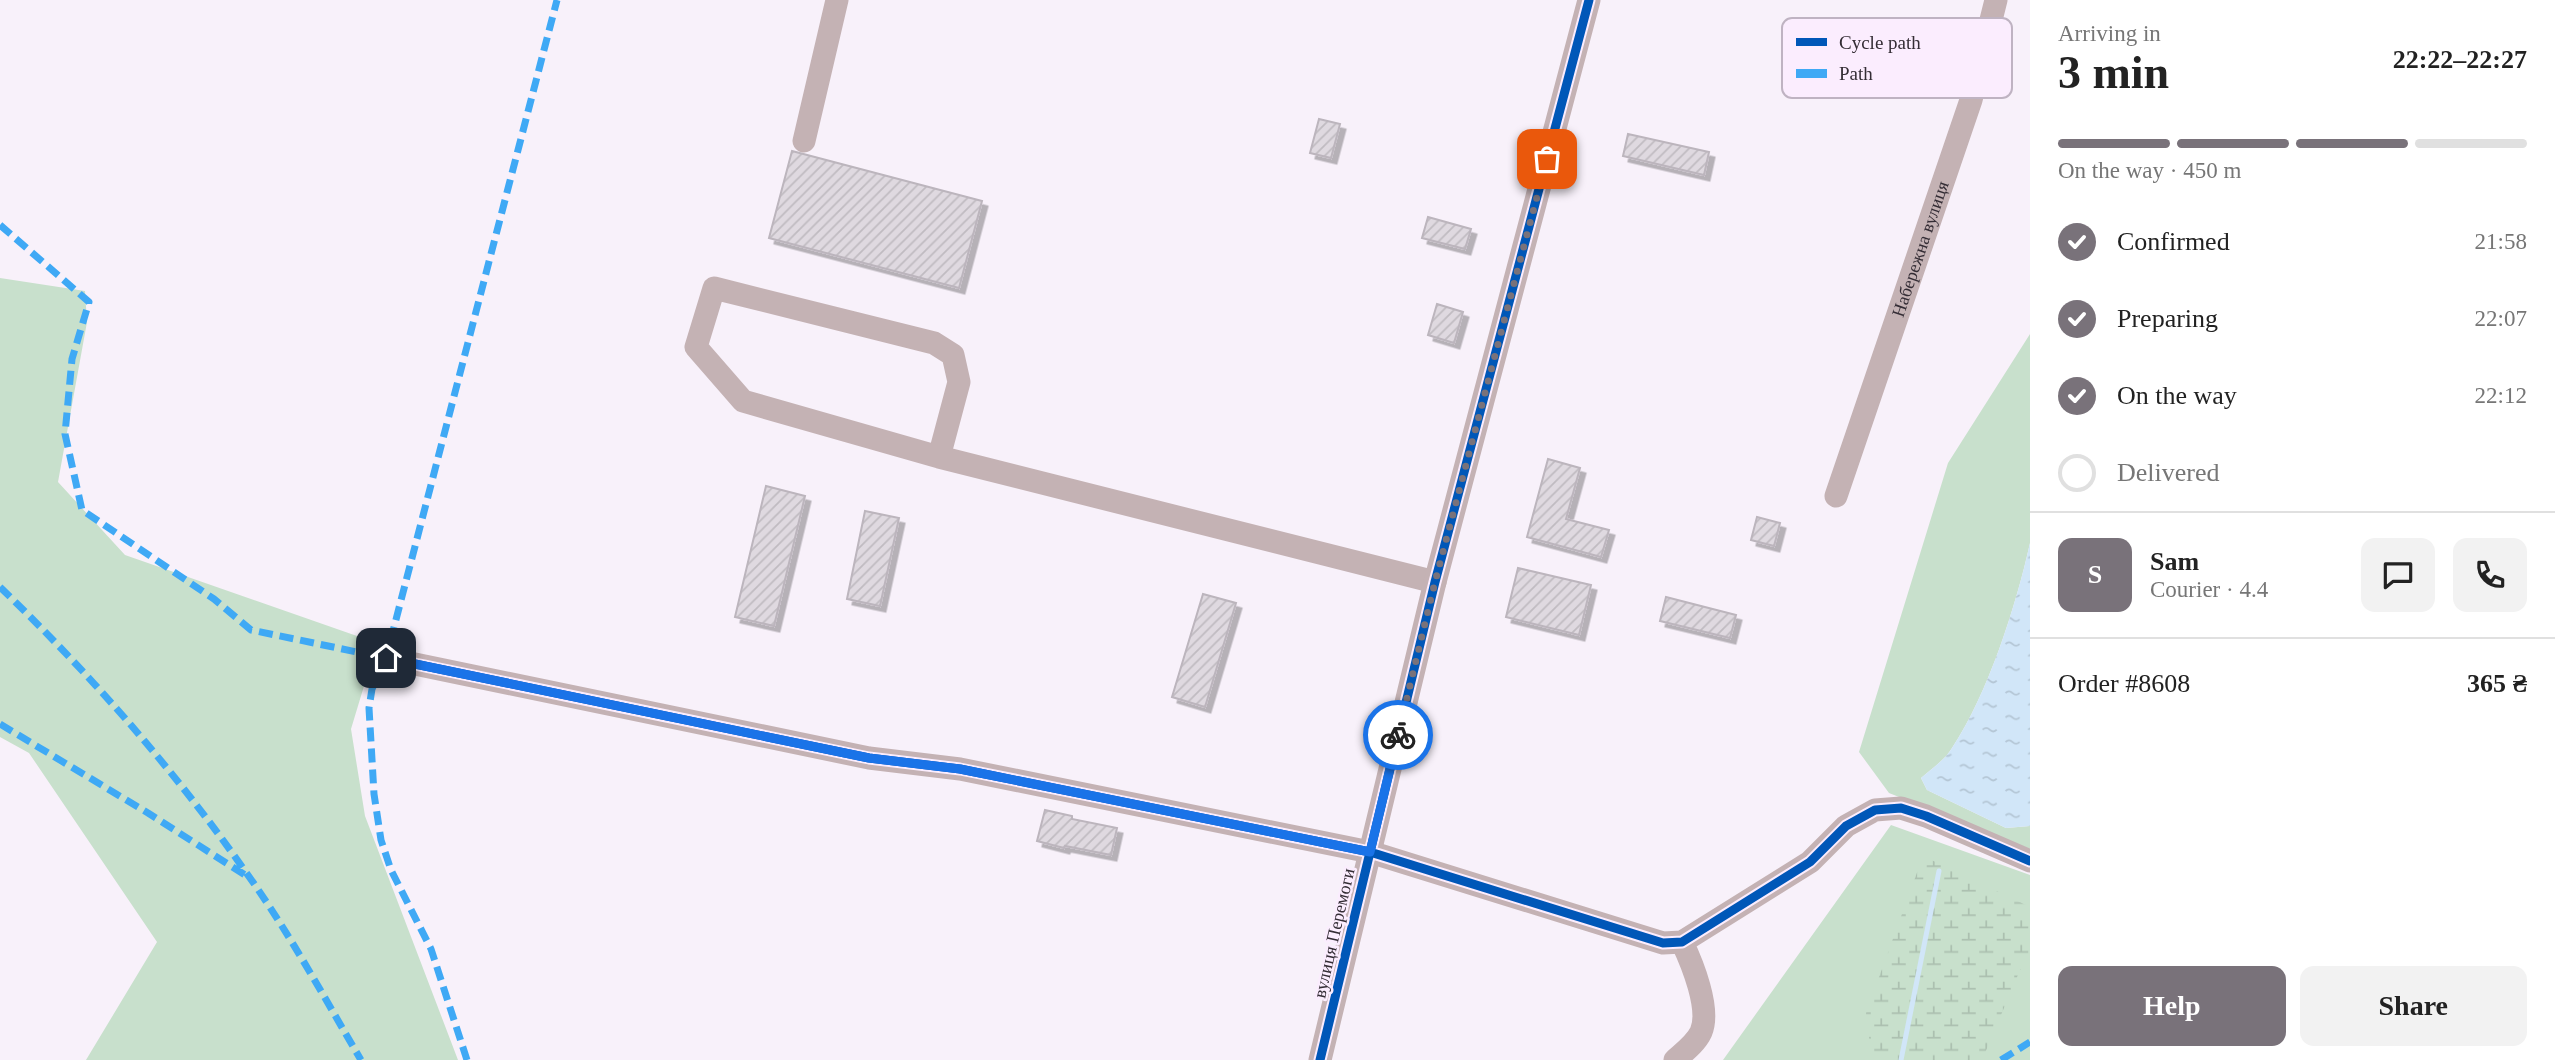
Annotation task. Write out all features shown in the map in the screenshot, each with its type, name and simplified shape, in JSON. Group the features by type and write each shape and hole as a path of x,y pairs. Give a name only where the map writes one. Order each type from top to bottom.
{"street":[{"path":"804,141 837,0"},
{"name":"вулиця Перемоги","path":"1320,1060 1435,582 1589,0"},
{"name":"Набережна вулиця","path":"1992,18 1996,0"},
{"name":"Набережна вулиця","path":"1836,496 1972,98"},
{"path":"939,457 960,382 953,355 934,342 714,288 696,347 743,401 939,457 1435,582"},
{"path":"386,658 869,758 960,769 1370,852 1663,943 1682,942 1810,862 1846,826 1875,810 1901,808 1926,816 2030,861"},
{"path":"1675,1060 1702,1031 1703,1010 1694,967 1682,942"}],"green space":[{"path":"0,278 85,291 87,322 58,482 125,555 377,643 351,729 365,816 458,1060 86,1060 157,942 29,753 0,737"},
{"path":"2030,334 2030,543 2024,568 2009,621 1977,702 1949,752 1921,778 1927,790 2006,828 2030,826 2030,849 1889,793 1859,752 1948,463"},
{"path":"1891,825 2030,875 2030,1060 1723,1060"},
{"path":"1923,856 2030,907 2030,962 2020,970 1982,1060 1872,1060 1866,1013"}],"water":[{"path":"2030,543 2030,826 2006,828 1927,790 1921,778 1949,752 1977,702 2009,621"}],"building":[{"path":"1319,119 1340,124 1331,158 1310,153"},
{"path":"1628,134 1709,152 1704,175 1623,156"},
{"path":"792,151 982,201 959,288 769,238"},
{"path":"1428,217 1471,229 1465,249 1422,238"},
{"path":"1437,304 1463,312 1454,343 1428,335"},
{"path":"1548,459 1580,468 1566,519 1609,530 1601,557 1527,537"},
{"path":"766,486 805,496 774,626 735,617"},
{"path":"865,511 899,518 880,606 847,599"},
{"path":"1757,517 1780,523 1774,546 1751,540"},
{"path":"1518,568 1591,585 1579,635 1506,617"},
{"path":"1203,594 1236,603 1205,707 1172,697"},
{"path":"1666,597 1736,615 1730,638 1660,621"},
{"path":"1045,810 1072,816 1072,819 1117,828 1111,855 1037,841"}],"waterway":[{"path":"1901,1060 1939,871"}],"marked path":[{"path":"467,1060 431,949 391,870 381,840 374,794 369,708 372,689 386,658 557,0"},
{"path":"0,225 89,302 72,359 65,434 82,510 214,599 251,630 386,658"},
{"path":"0,587 100,690 193,801 280,922 361,1060"},
{"path":"0,724 245,875"},
{"path":"2001,1060 2030,1042"}],"cycle path":[{"path":"1320,1060 1435,582 1589,0"},
{"path":"386,658 869,758 960,769 1370,852 1663,943 1682,942 1810,862 1846,826 1875,810 1901,808 1926,816 2030,861"}],"way so far":[{"path":"1398,735 1435,582 1547,159"}],"route":[{"path":"386,658 869,758 960,769 1370,852 1398,735"}]}
